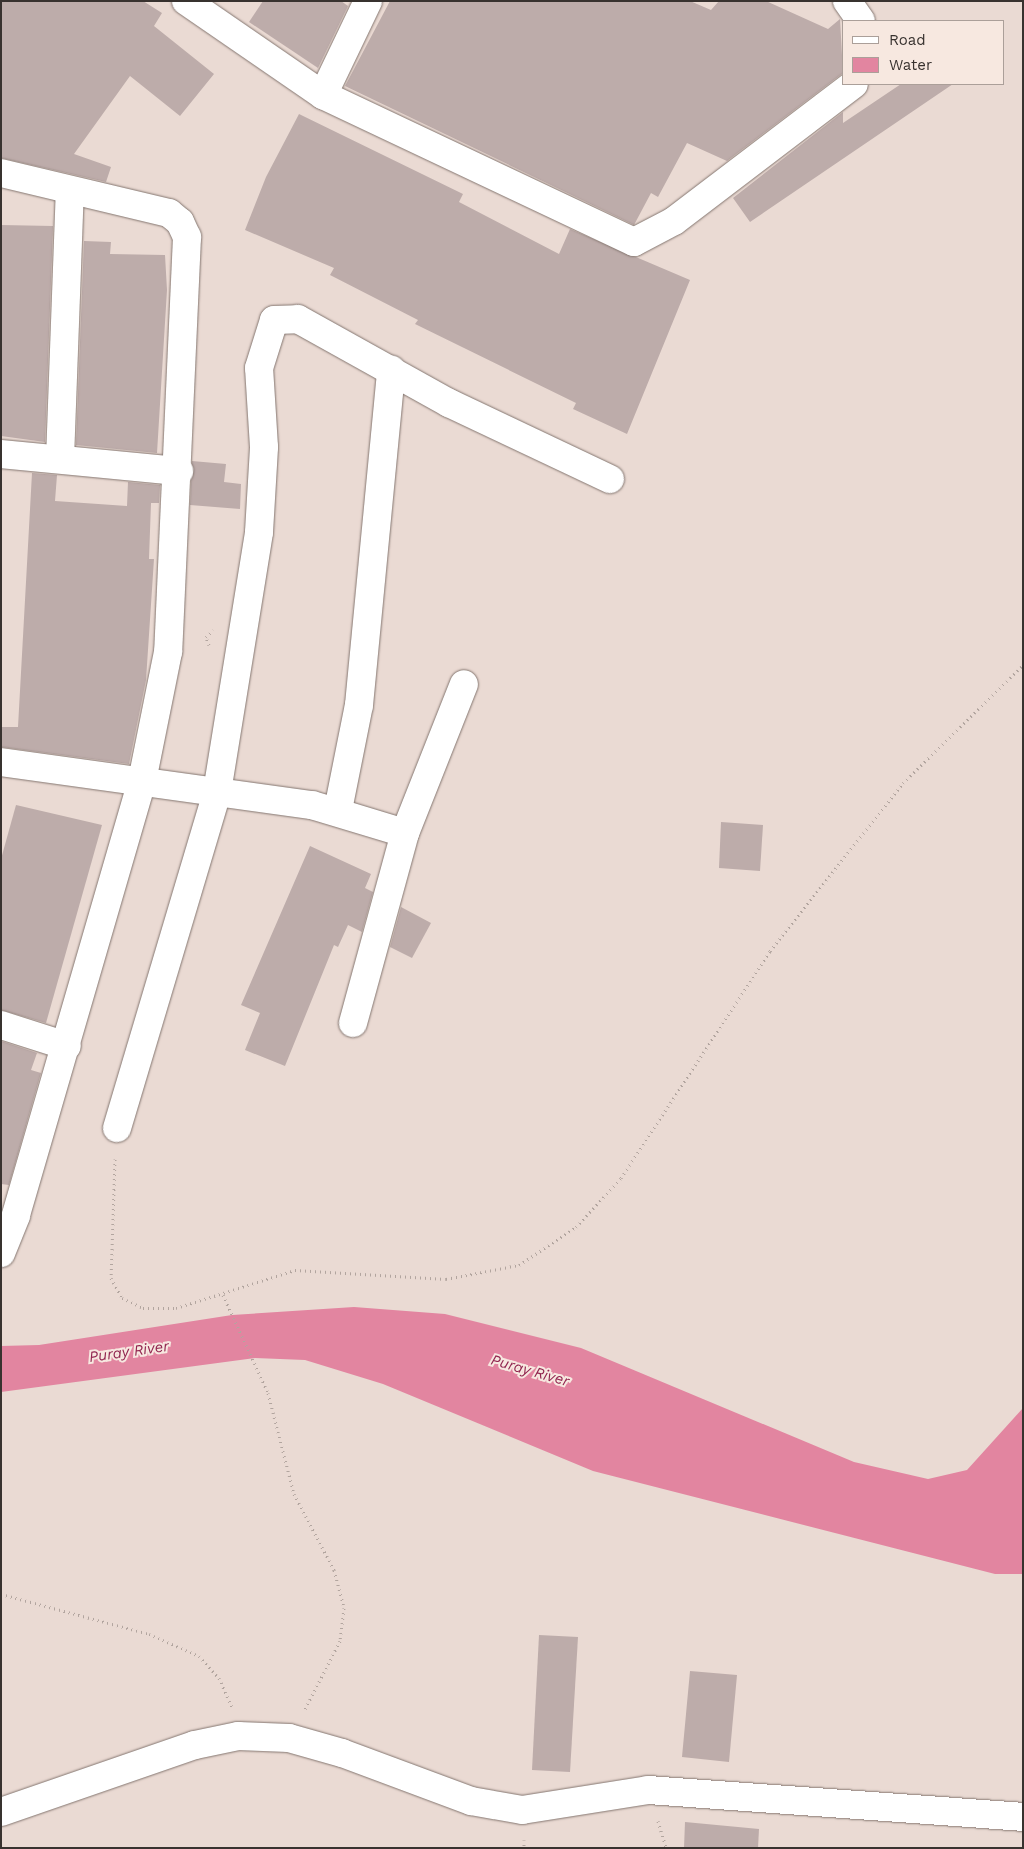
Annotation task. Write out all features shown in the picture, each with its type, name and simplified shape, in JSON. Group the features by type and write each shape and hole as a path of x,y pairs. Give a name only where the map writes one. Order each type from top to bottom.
{"street":[{"path":"186,1 323,95 634,242 674,221 853,85"},
{"path":"323,95 368,1"},
{"path":"848,1 860,20"},
{"path":"1,173 70,192 169,213 180,222 187,237 179,471 168,652 142,781 66,1046 1,1254"},
{"path":"60,459 70,192"},
{"path":"117,1128 217,792 245,636 264,447 260,368 274,320 298,319 449,403 610,479"},
{"path":"338,810 359,705 391,370"},
{"path":"1,454 179,471"},
{"path":"353,1023 405,834 464,684"},
{"path":"1,762 338,810 405,834"},
{"path":"1,1025 66,1046"},
{"path":"1,1812 195,1745 238,1736 289,1738 342,1752 471,1801 522,1810 648,1790 1023,1817"}],"path":[{"path":"214,652 206,637 209,630 245,636"},
{"path":"117,1128 109,1243 111,1278 122,1298 143,1308 176,1308 224,1295 295,1270 446,1279 477,1275 519,1265 576,1227 621,1178 770,952 903,783 1023,665"},
{"path":"224,1295 265,1384 294,1494 334,1570 344,1608 340,1640 289,1738"},
{"path":"1,1594 149,1634 199,1656 219,1678 238,1736"}],"water":[{"name":"Puray River","path":"354,1307 445,1314 581,1348 854,1462 928,1479 967,1470 1023,1408 1023,1574 995,1574 593,1471 383,1384 305,1360 255,1358 1,1392 1,1346 39,1345 232,1315"}],"building":[{"path":"1,1 143,1 162,13 154,26 214,74 180,116 130,76 74,154 111,167 106,182 1,158"},
{"path":"263,1 341,1 348,6 318,68 249,22"},
{"path":"390,1 690,1 711,10 719,1 766,1 828,29 840,19 842,74 727,161 687,143 658,197 651,193 634,225 345,86"},
{"path":"900,85 952,85 750,222 733,198 843,112 843,123"},
{"path":"299,114 463,194 459,202 559,254 570,229 690,280 627,434 573,409 576,403 415,324 418,320 330,275 334,268 245,230 266,177"},
{"path":"1,225 53,226 45,442 1,436"},
{"path":"84,241 111,242 110,254 165,255 167,290 157,453 76,445"},
{"path":"192,461 226,464 224,482 241,484 240,509 190,505"},
{"path":"32,473 57,475 55,501 127,506 128,482 160,485 159,503 151,503 149,559 154,559 146,680 129,764 1,747 1,727 18,727"},
{"path":"16,805 102,825 46,1023 1,1010 1,859"},
{"path":"721,822 763,825 760,871 719,868"},
{"path":"310,846 371,874 365,888 373,892 362,932 348,925 338,947 334,945 285,1066 245,1050 260,1013 241,1005"},
{"path":"401,907 431,923 412,958 390,947"},
{"path":"1,1041 37,1053 31,1070 41,1073 9,1185 1,1184"},
{"path":"539,1635 578,1637 570,1772 532,1770"},
{"path":"690,1671 737,1675 729,1762 682,1757"},
{"path":"685,1822 759,1829 758,1848 684,1848"}]}
